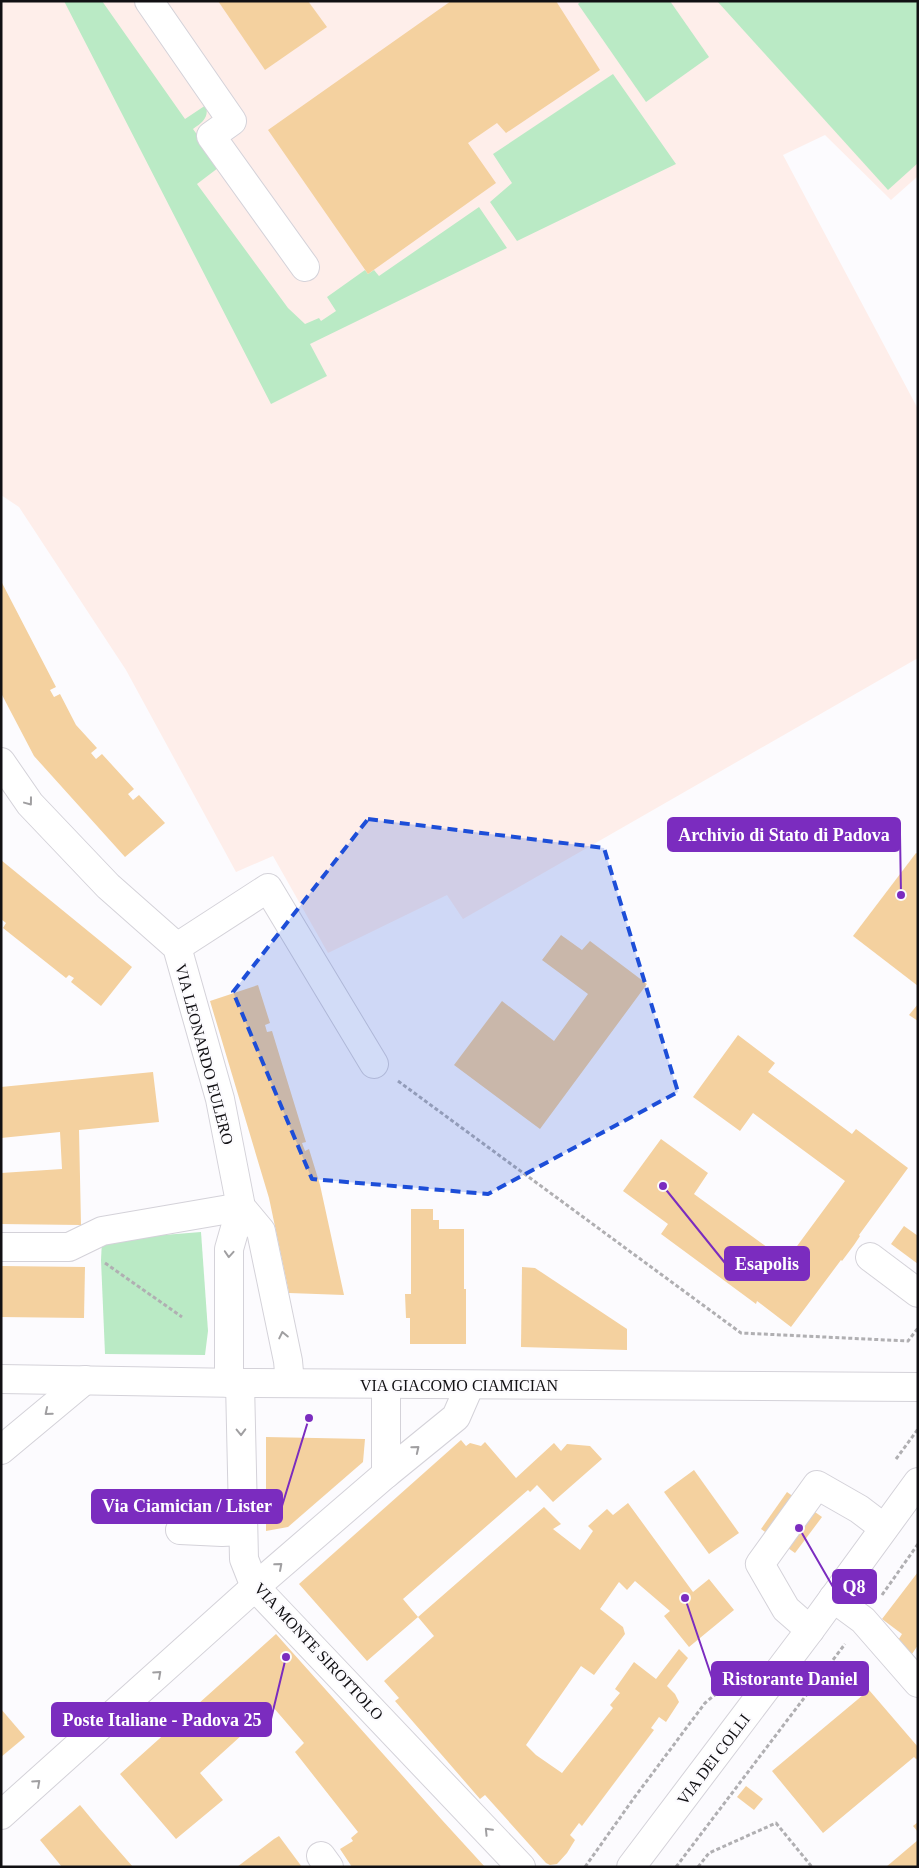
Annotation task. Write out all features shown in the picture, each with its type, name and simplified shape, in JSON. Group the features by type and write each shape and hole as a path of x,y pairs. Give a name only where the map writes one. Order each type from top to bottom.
{"street":[{"path":"149,1 232,121 212,136 306,267"},
{"name":"VIA LEONARDO EULERO","path":"1,762 30,804 108,886 177,947 220,1099 241,1206 229,1249 234,1383"},
{"path":"177,947 268,888 374,1064"},
{"path":"1,1247 69,1247 102,1231 241,1206"},
{"name":"VIA LEONARDO EULERO","path":"241,1206 261,1231 288,1361 290,1383"},
{"path":"870,1257 918,1292"},
{"name":"VIA GIACOMO CIAMICIAN","path":"1,1380 918,1387"},
{"path":"1,1450 85,1380"},
{"name":"VIA MONTE SIROTTOLO","path":"234,1383 244,1559 255,1587 522,1867"},
{"path":"386,1384 386,1474"},
{"path":"1,1815 255,1587 386,1474 456,1417 470,1385"},
{"name":"VIA DEI COLLI","path":"631,1867 834,1598 918,1482"},
{"path":"810,1630 786,1609 760,1564 817,1485 859,1509 884,1528"},
{"path":"180,1530 243,1531"},
{"path":"834,1598 863,1620 918,1683"}],"path":[{"path":"374,1064 741,1333 908,1341 918,1328"},
{"path":"69,1247 101,1260 182,1317"},
{"path":"878,1600 918,1544"},
{"path":"676,1867 848,1640"},
{"path":"585,1867 705,1704 730,1683"},
{"path":"698,1867 709,1853 776,1823 812,1867"}],"highlighted area":[{"path":"368,819 604,848 678,1092 488,1194 312,1179 233,992"}],"shaded area":[{"path":"1,1 918,1 918,176 891,200 825,135 783,155 918,409 918,658 463,919 447,895 328,953 273,856 236,872 126,670 19,507 1,495"}],"green space":[{"path":"64,1 102,1 185,119 206,105 206,116 193,129 217,162 218,168 197,184 288,308 305,324 319,318 321,321 336,311 327,297 365,270 368,274 374,270 379,276 479,207 507,248 310,344 327,376 271,404"},
{"path":"581,1 670,1 709,57 646,102 578,4"},
{"path":"717,1 918,1 918,163 888,190"},
{"path":"613,74 676,164 517,241 490,202 512,183 493,154"},
{"path":"201,1232 208,1331 205,1355 105,1354 101,1260 102,1240"}],"building":[{"path":"218,1 308,1 327,27 265,70"},
{"path":"451,1 556,1 600,70 506,133 497,123 468,143 496,183 368,274 268,130"},
{"path":"1,581 56,687 50,690 54,697 60,694 76,725 97,748 91,753 96,759 102,754 134,789 128,794 133,800 139,795 165,823 125,857 34,756 1,693"},
{"path":"916,853 918,854 918,986 853,936"},
{"path":"1,860 132,967 101,1006 71,982 74,978 69,975 66,978 3,928 6,923 1,919"},
{"path":"561,935 582,950 590,941 647,984 540,1129 454,1065 502,1001 554,1041 588,994 542,960"},
{"path":"258,985 270,1023 265,1025 267,1032 272,1031 306,1142 302,1143 305,1151 309,1149 320,1185 344,1295 289,1293 269,1198 210,1001"},
{"path":"918,1004 918,1021 909,1015"},
{"path":"738,1035 775,1063 768,1072 852,1134 856,1129 908,1168 859,1235 854,1245 791,1327 757,1301 756,1304 661,1234 668,1224 623,1191 661,1139 708,1173 694,1194 786,1261 845,1181 753,1113 740,1131 693,1097"},
{"path":"153,1072 159,1122 79,1130 81,1225 1,1224 1,1173 62,1169 60,1132 1,1138 1,1087"},
{"path":"411,1209 433,1209 433,1220 439,1220 439,1229 464,1229 466,1344 410,1344 410,1318 406,1318 405,1294 411,1294"},
{"path":"904,1226 918,1236 918,1264 891,1244"},
{"path":"1,1266 85,1267 84,1318 1,1317"},
{"path":"522,1267 535,1268 627,1329 627,1350 521,1347"},
{"path":"266,1437 365,1439 363,1462 288,1527 266,1531"},
{"path":"461,1440 466,1446 470,1443 481,1446 485,1442 516,1478 554,1443 561,1451 567,1444 590,1446 602,1459 553,1502 537,1485 530,1492 528,1490 403,1599 418,1617 367,1661 299,1584"},
{"path":"694,1470 739,1533 709,1554 664,1492"},
{"path":"787,1492 822,1517 795,1553 761,1529"},
{"path":"628,1503 693,1592 709,1579 734,1610 689,1647 664,1616 670,1611 635,1581 627,1590 619,1582 600,1609 623,1627 625,1634 594,1675 581,1666 526,1745 536,1755 562,1773 613,1708 610,1705 620,1693 615,1689 634,1662 656,1679 679,1649 688,1658 667,1686 675,1694 679,1702 666,1722 659,1717 651,1728 654,1730 582,1826 579,1823 570,1835 575,1840 567,1853 557,1864 550,1865 546,1863 485,1795 480,1799 395,1701 399,1698 384,1681 434,1636 418,1617 544,1507 561,1524 553,1529 580,1550 593,1531 588,1526 607,1509 613,1515"},
{"path":"918,1572 918,1645 912,1654 897,1642 902,1634 882,1619"},
{"path":"276,1634 485,1867 352,1867 340,1849 353,1841 351,1838 358,1832 295,1752 304,1743 273,1707 200,1773 223,1800 176,1839 120,1774"},
{"path":"869,1690 918,1747 918,1758 914,1757 823,1833 772,1771"},
{"path":"1,1709 25,1737 1,1757"},
{"path":"746,1786 763,1799 754,1810 737,1797"},
{"path":"80,1805 133,1867 62,1867 40,1840"},
{"path":"918,1822 918,1832 913,1826"},
{"path":"279,1836 302,1867 237,1867 274,1839"},
{"path":"918,1840 918,1867 886,1867"}],"place":[{"name":"Archivio di Stato di Padova","path":"901,895"},
{"name":"Esapolis","path":"663,1186"},
{"name":"Via Ciamician / Lister","path":"309,1418"},
{"name":"Q8","path":"799,1528"},
{"name":"Ristorante Daniel","path":"685,1598"},
{"name":"Poste Italiane - Padova 25","path":"286,1657"}]}
